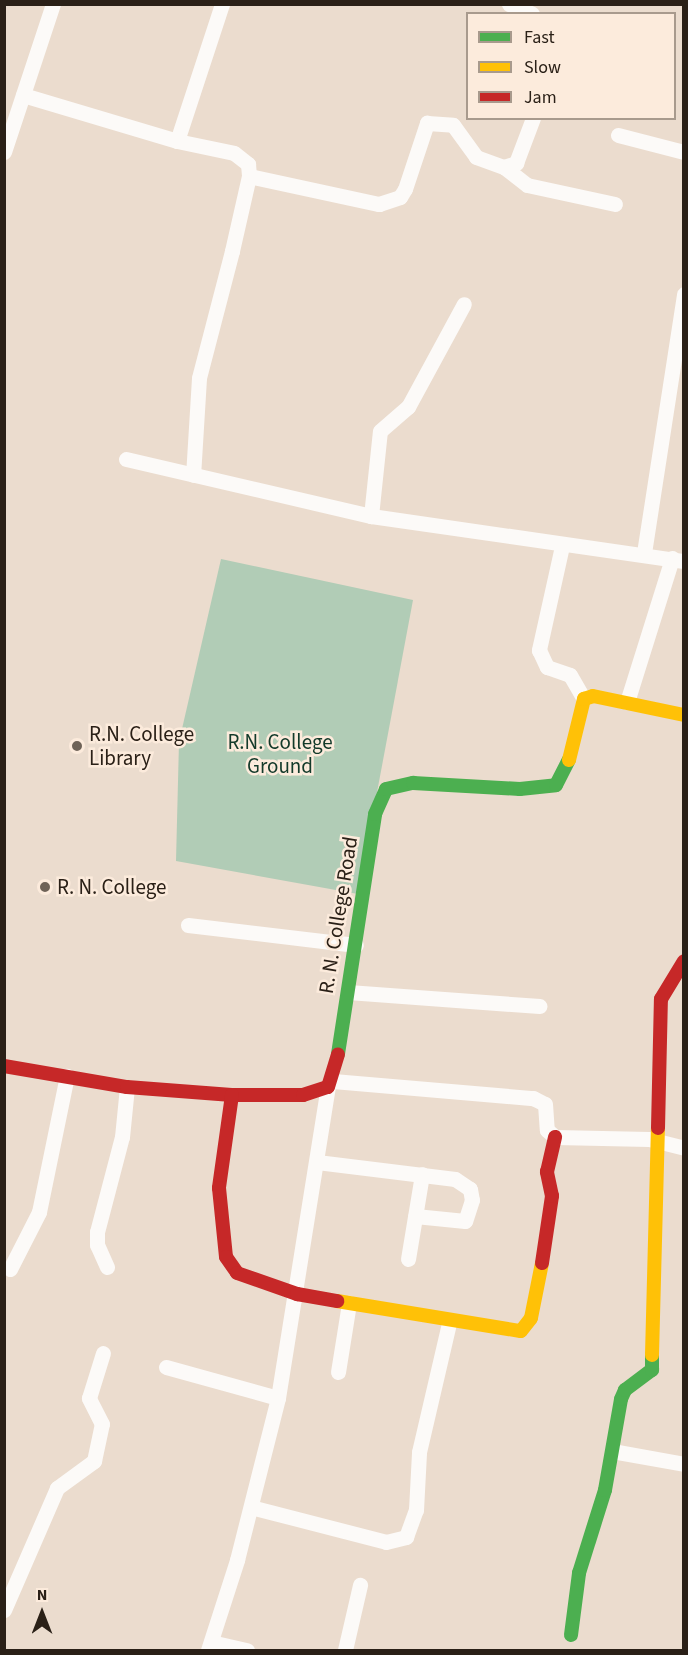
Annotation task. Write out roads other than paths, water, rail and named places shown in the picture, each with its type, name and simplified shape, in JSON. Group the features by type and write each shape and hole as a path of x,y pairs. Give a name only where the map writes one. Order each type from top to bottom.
{"street":[{"path":"4,152 53,4"},
{"path":"177,141 222,4"},
{"path":"509,4 527,12"},
{"path":"23,95 177,141 242,156 248,164 249,176 199,378 193,475"},
{"path":"504,167 516,163 532,120"},
{"path":"249,176 368,203 390,202 405,189 424,129 433,121 453,125 476,157 504,167 527,185 615,204"},
{"path":"618,135 684,152"},
{"path":"644,553 684,294"},
{"path":"371,516 380,431 408,407 464,304"},
{"path":"126,459 371,516 562,546 644,553 678,560 627,702"},
{"path":"562,546 539,650 547,667 570,675 584,699 606,697 684,715"},
{"name":"R. N. College Road","path":"331,1084 356,945 375,814 386,789 413,783 520,789 556,785 565,773 584,699"},
{"path":"189,925 356,945"},
{"path":"571,1635 579,1573 597,1519 626,1390 652,1370 654,1360 652,1278 660,1140 661,999 684,961"},
{"path":"348,992 539,1006"},
{"path":"4,1066 127,1087 232,1095 303,1095 331,1084 533,1098 545,1104 547,1130 555,1137 660,1140 684,1148"},
{"path":"10,1269 39,1212 67,1076"},
{"path":"247,1650 210,1646 250,1507 278,1398 331,1084"},
{"path":"106,1268 97,1245 97,1232 122,1137 127,1087"},
{"path":"232,1095 219,1188 220,1225 229,1266 245,1278 297,1294 448,1323 513,1332 528,1325 549,1230 552,1196 547,1172 555,1137"},
{"path":"317,1162 422,1174 464,1182 472,1200 465,1221 415,1216"},
{"path":"408,1258 422,1174"},
{"path":"338,1372 349,1303"},
{"path":"250,1507 386,1542 406,1537 416,1510 419,1452 448,1323"},
{"path":"4,1610 57,1488 94,1461 102,1424 89,1398 103,1353"},
{"path":"166,1367 278,1398"},
{"path":"612,1451 684,1464"},
{"path":"345,1650 360,1585"}],"place":[{"name":"R.N. College Library","path":"77,746"},
{"name":"R. N. College","path":"45,887"}],"park label":[{"name":"R.N. College Ground","path":"280,754"}]}
